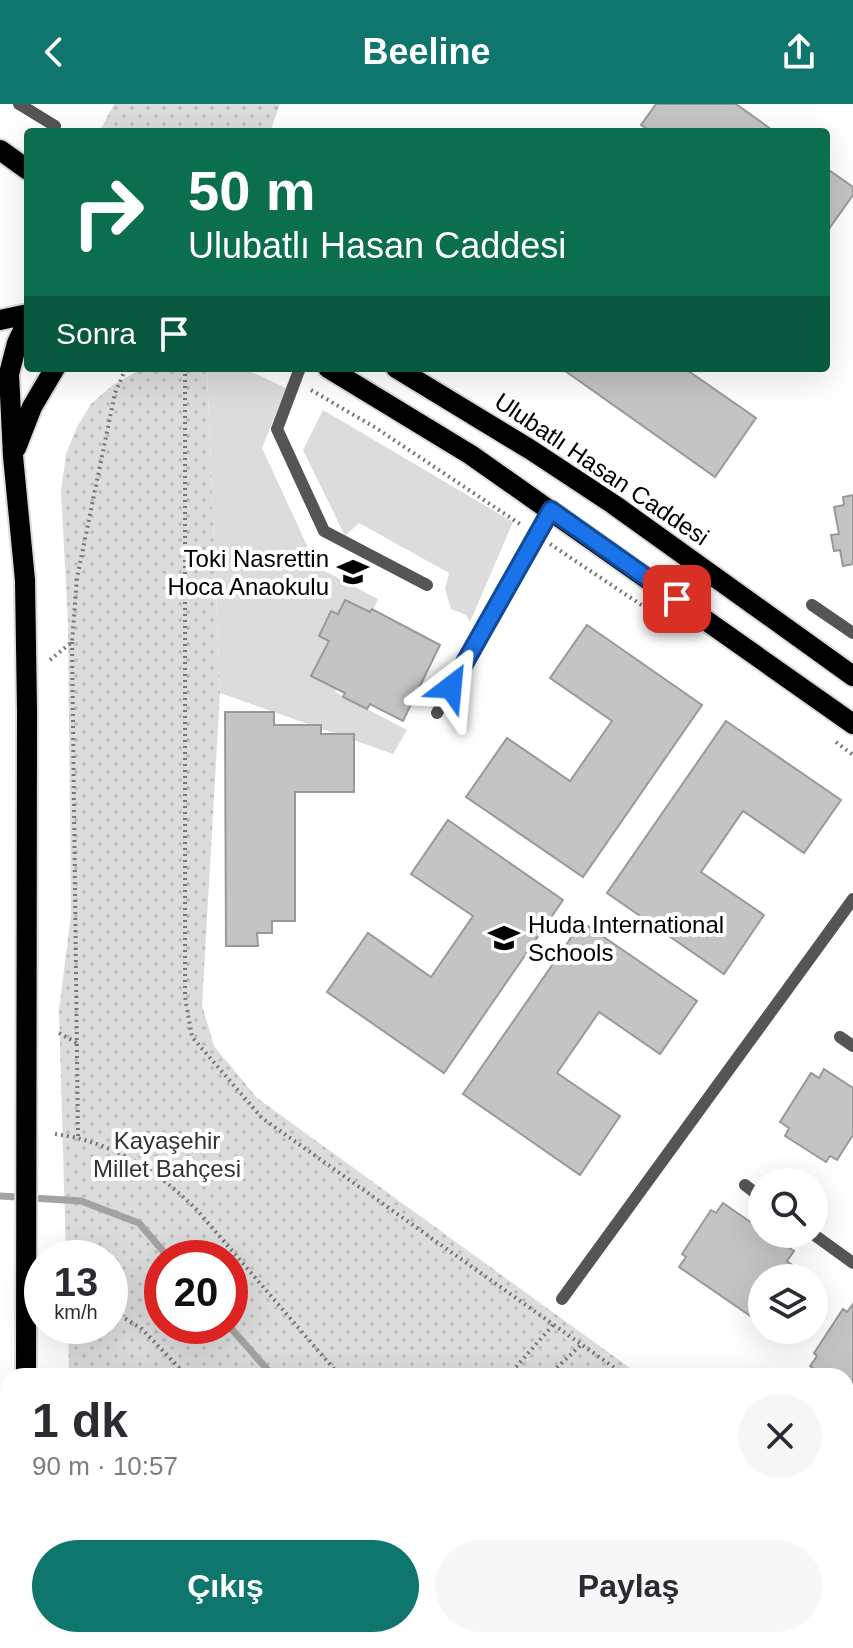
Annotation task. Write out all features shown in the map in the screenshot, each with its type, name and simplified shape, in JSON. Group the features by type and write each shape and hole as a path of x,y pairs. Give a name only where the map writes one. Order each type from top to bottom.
{"main road":[{"path":"0,150 24,166"},
{"path":"0,163 24,167"},
{"path":"0,320 24,315"},
{"path":"24,328 9,374 26,594 26,1368"},
{"path":"13,456 32,407 53,372"},
{"path":"335,372 471,455 853,724"},
{"name":"Ulubatlı Hasan Caddesi","path":"403,372 613,504 853,676"}],"lane":[{"path":"19,104 55,126"},
{"path":"298,375 277,429 324,531 427,585"},
{"path":"437,713 551,510"},
{"path":"812,605 853,633"},
{"path":"562,1299 853,899"},
{"path":"840,1037 853,1046"},
{"path":"828,1245 853,1263"}],"path":[{"path":"78,1137 72,642 77,578 115,393 124,372"},
{"path":"185,372 185,997 192,1037 214,1066 273,1128 614,1368"},
{"path":"298,375 656,615"},
{"path":"47,662 72,642"},
{"path":"829,737 853,755"},
{"path":"59,1033 77,1043"},
{"path":"55,1134 78,1137 146,1167 172,1186 196,1209 333,1368"},
{"path":"128,1320 142,1329 179,1368"},
{"path":"515,1368 553,1325"},
{"path":"557,1368 581,1345"}],"green space":[{"path":"114,104 280,104 271,128 101,128"},
{"name":"Kayaşehir Millet Bahçesi","path":"136,372 207,372 220,693 202,1005 214,1046 257,1098 630,1368 69,1368 68,1344 128,1344 128,1240 65,1240 59,1010 71,915 68,621 61,491 66,454 91,404 113,385"},
{"path":"207,372 252,372 286,388 262,448 317,567 378,599 335,692 407,730 393,754 220,693"},
{"path":"323,410 513,522 470,622 466,615 451,609 445,589 449,573 359,523 345,536 303,450"}],"building":[{"path":"656,104 736,104 769,128 646,128 641,125"},
{"path":"830,171 853,187 853,195 830,227"},
{"path":"567,372 690,372 756,418 715,477"},
{"path":"853,495 853,564 843,566 840,550 834,551 831,535 839,534 834,507 844,505 843,497"},
{"path":"345,600 370,612 372,609 440,645 403,721 370,704 367,709 343,697 345,693 311,676 329,641 319,636 331,611 338,614"},
{"path":"587,625 702,705 583,877 466,797 507,738 570,781 612,721 550,678"},
{"path":"225,712 274,712 274,725 321,725 321,734 354,734 354,792 295,792 295,921 272,921 272,933 257,933 258,946 226,946"},
{"path":"726,721 841,800 804,853 743,811 701,872 764,915 724,974 607,893"},
{"path":"448,820 563,900 444,1073 327,992 368,933 431,977 473,916 411,874"},
{"path":"582,922 697,1001 660,1054 599,1012 557,1073 620,1116 580,1175 463,1094"},
{"path":"824,1069 853,1088 853,1135 837,1160 830,1156 826,1162 785,1136 789,1128 780,1122 811,1073 819,1078"},
{"path":"723,1203 748,1220 748,1248 789,1248 794,1251 787,1261 791,1264 748,1264 748,1314 679,1267 686,1257 682,1254 711,1210 716,1213"},
{"path":"853,1304 853,1368 813,1368 810,1366 817,1356 814,1353 820,1344 828,1344 828,1332 843,1309 847,1312"}],"waterway":[{"path":"0,1196 81,1201 139,1223 154,1240"},
{"path":"245,1344 266,1368"}],"place":[{"name":"Toki Nasrettin Hoca Anaokulu","path":"353,572"},
{"name":"Huda International Schools","path":"504,938"}],"route":[{"path":"451,687 551,510 677,599"}]}
